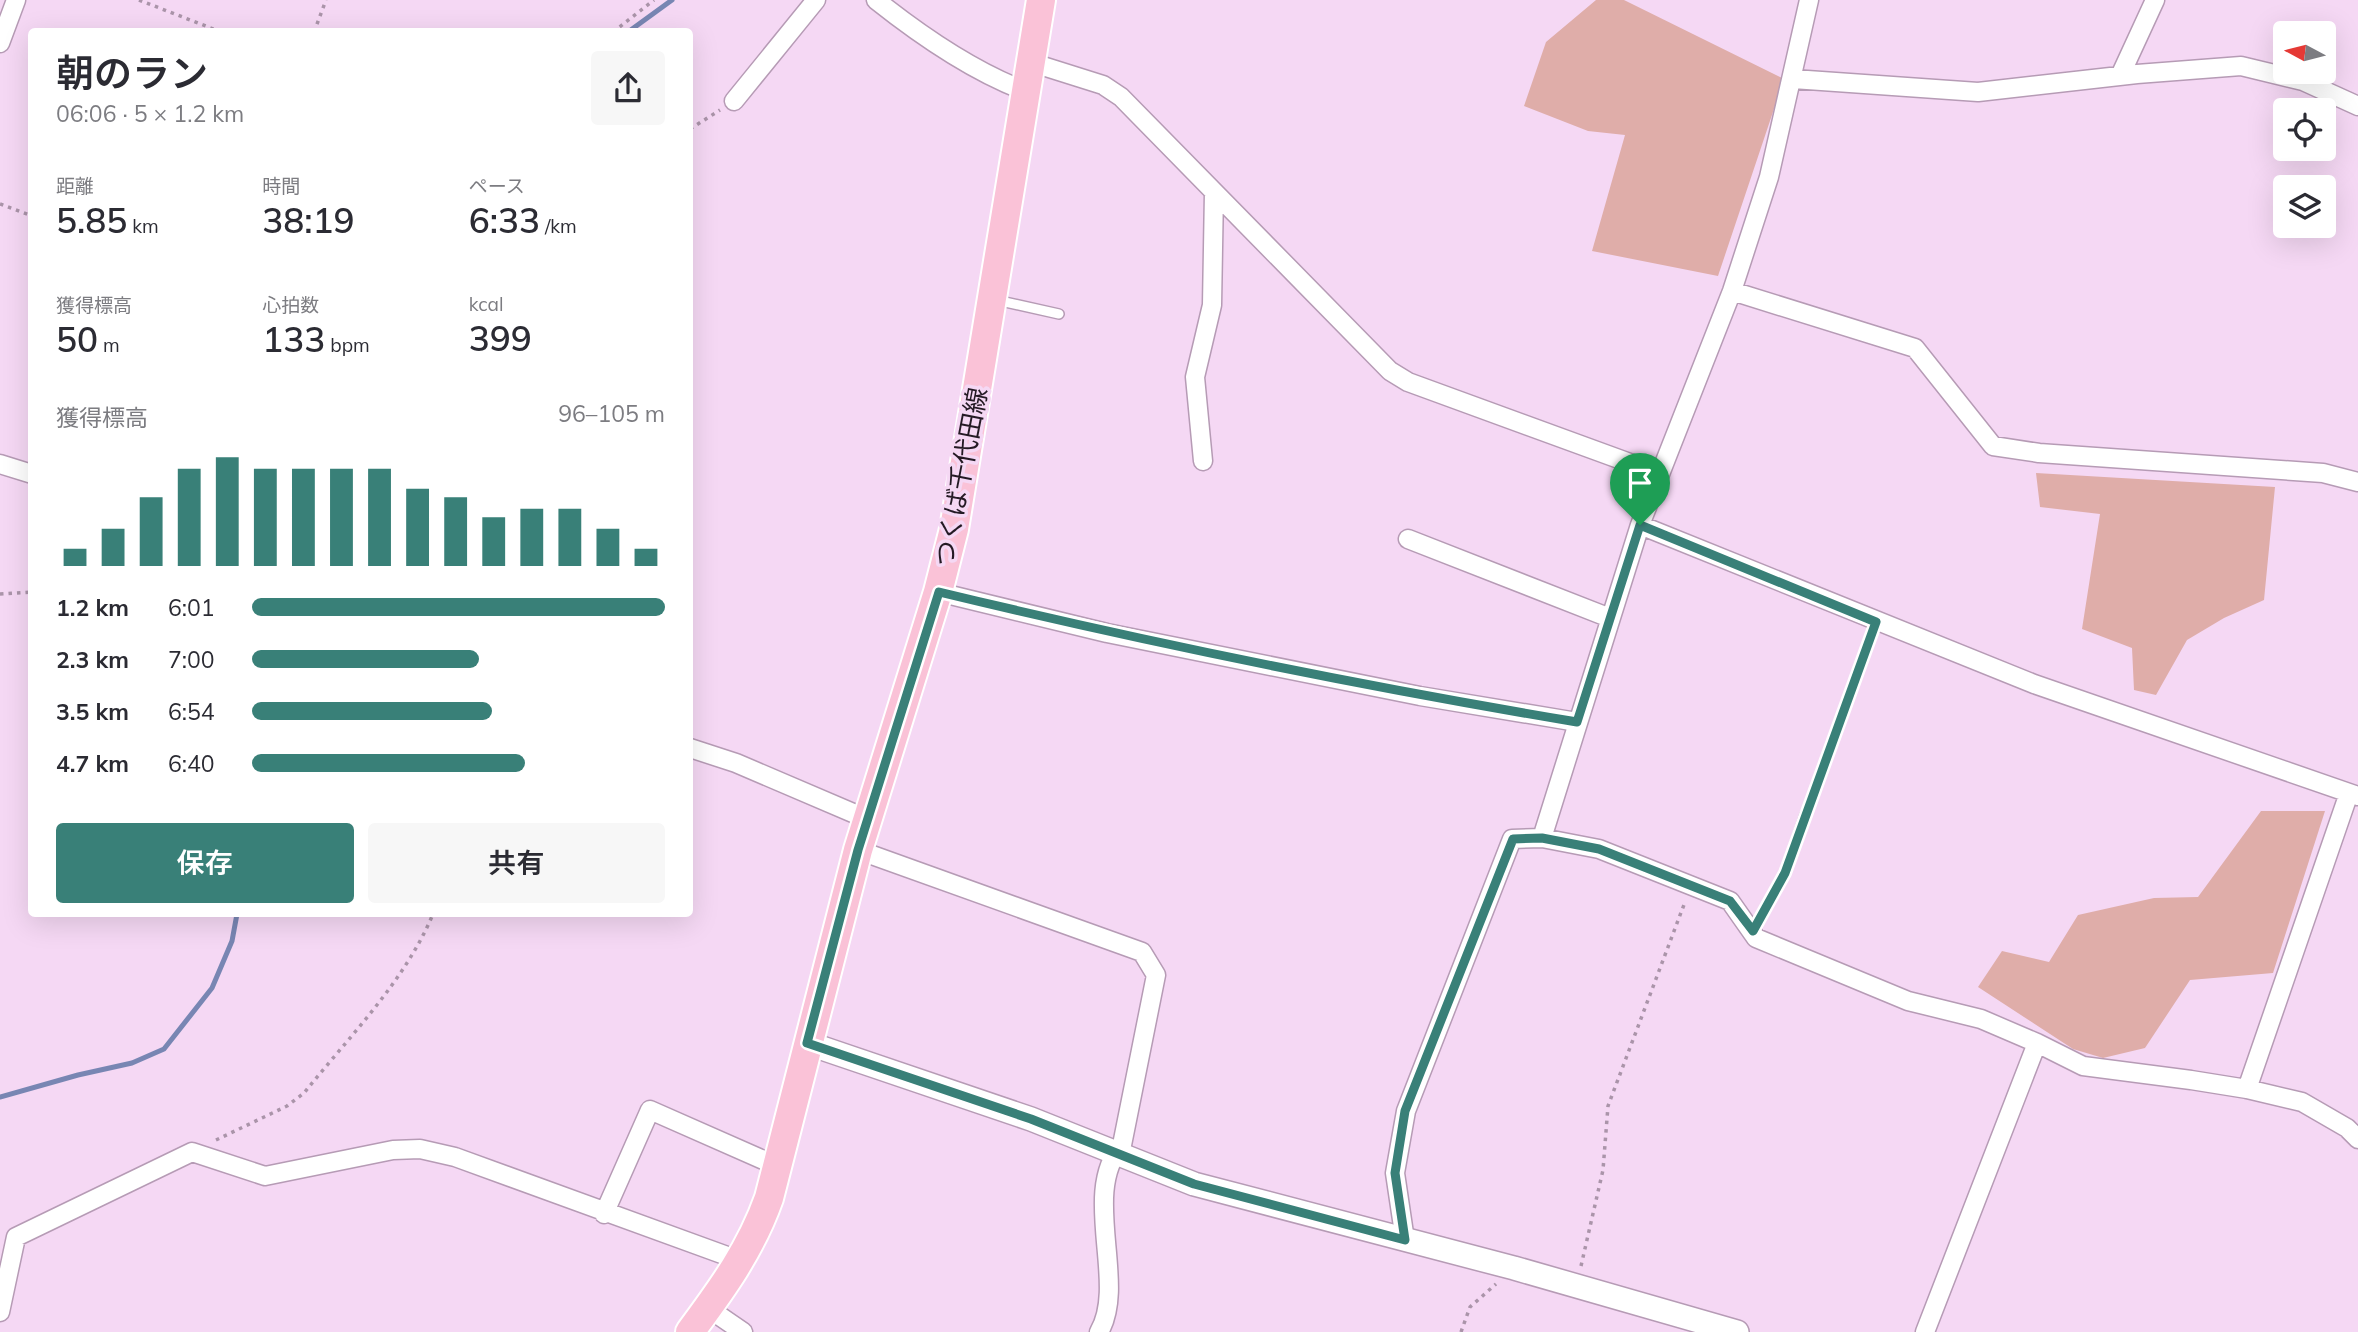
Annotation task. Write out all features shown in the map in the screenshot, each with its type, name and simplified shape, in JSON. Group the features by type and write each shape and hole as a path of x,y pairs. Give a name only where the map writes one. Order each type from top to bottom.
{"main road":[{"name":"つくば千代田線","path":"690,1332 741,1261 758,1229 777,1166 858,850 939,592 967,461 1041,0"}],"street":[{"path":"0,43 16,0"},
{"path":"734,101 816,0"},
{"path":"876,0 926,37 1001,82 1025,91"},
{"path":"1542,838 1640,525 1732,291 1769,177 1793,79 1808,0"},
{"path":"2120,76 2155,0"},
{"path":"1030,62 1103,85 1121,97 1390,371 1660,474"},
{"path":"1793,79 1978,92 2241,66 2303,81 2358,106"},
{"path":"1203,461 1195,377 1212,305 1214,192"},
{"path":"1732,291 1915,348 1993,446 2039,453 2323,473 2358,482"},
{"path":"0,464 28,473"},
{"path":"1640,525 2034,684 2353,795 2247,1089"},
{"path":"1408,539 1610,618"},
{"path":"939,592 1107,633 1420,696 1577,722"},
{"path":"693,749 736,763 867,820"},
{"path":"1405,1240 1395,1173 1405,1111 1513,839 1542,838 1599,849 1730,901 1756,938 1908,1001 1981,1019 2083,1066 2247,1089 2302,1102 2347,1128 2358,1139"},
{"path":"858,850 1142,952 1156,975 1122,1145 1116,1152 1104,1208 1108,1313 1099,1332"},
{"path":"807,1043 1031,1119 1206,1188 1577,1286 1677,1323 1737,1332"},
{"path":"1925,1332 2037,1043"},
{"path":"604,1213 650,1110 777,1166"},
{"path":"0,1312 16,1237 192,1152 265,1176 393,1150 420,1149 455,1157 741,1261"},
{"path":"708,1308 743,1332"}],"lane":[{"path":"992,300 1059,314"},
{"path":"1753,931 1785,873 1805,815"}],"path":[{"path":"139,0 211,28"},
{"path":"316,28 326,0"},
{"path":"618,28 654,0"},
{"path":"693,127 734,101"},
{"path":"0,204 28,214"},
{"path":"0,594 28,592"},
{"path":"1805,815 1876,622"},
{"path":"1577,1286 1604,1170 1608,1106 1691,886"},
{"path":"192,1152 286,1106 304,1093 390,985 424,934 432,917"},
{"path":"1461,1332 1470,1307 1514,1268"}],"shaded area":[{"path":"1596,0 1624,0 1784,79 1718,276 1592,251 1625,135 1588,131 1524,106 1546,42"},
{"path":"2036,473 2275,487 2264,600 2224,618 2187,640 2156,695 2134,690 2132,648 2082,629 2100,514 2040,507"},
{"path":"2261,811 2325,811 2273,973 2190,980 2145,1048 2103,1058 2073,1049 1978,987 2002,951 2049,962 2078,915 2154,898 2198,897"}],"waterway":[{"path":"634,28 672,0"},
{"path":"0,1097 132,1063 164,1049 212,988 232,941 236,917"}],"route":[{"path":"1640,525 1876,622 1785,873 1753,931 1730,901 1599,849 1542,838 1513,839 1405,1111 1395,1173 1405,1240 1194,1184 1031,1119 807,1043 858,850 939,592 1107,633 1420,696 1577,722 1640,525"}]}
